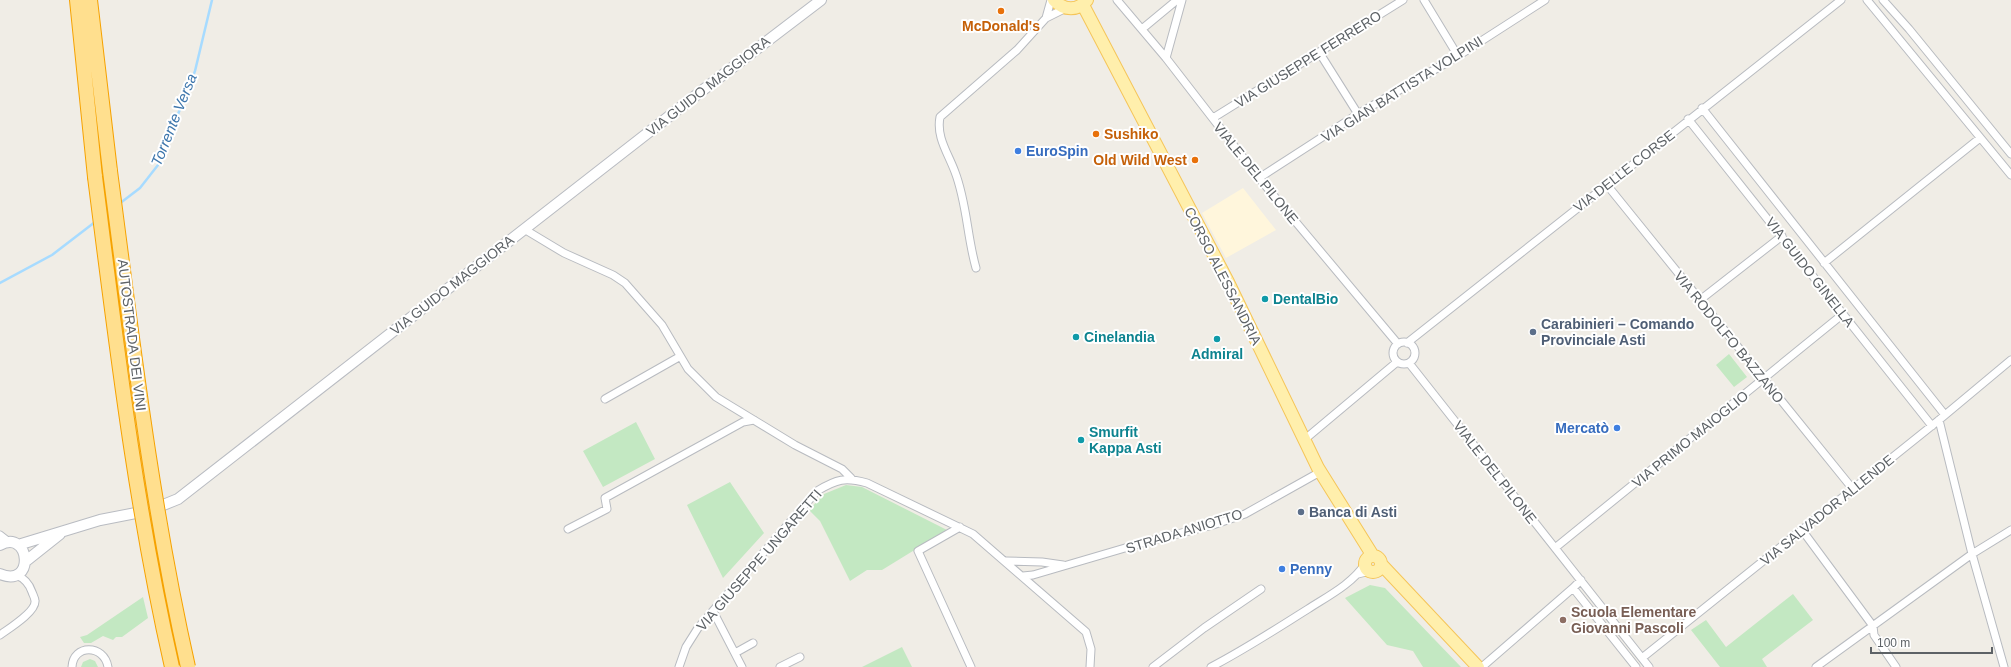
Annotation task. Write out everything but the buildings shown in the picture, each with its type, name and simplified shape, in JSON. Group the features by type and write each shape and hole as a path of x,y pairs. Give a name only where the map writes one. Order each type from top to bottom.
{"highway":[{"name":"AUTOSTRADA DEI VINI","path":"77,0 95,177 131,452 156,596 172,667"},
{"name":"AUTOSTRADA DEI VINI","path":"90,0 110,171 146,448 171,593 188,667"}],"main road":[{"path":"1054,0 1066,8 1072,9 1085,2"},
{"name":"CORSO ALESSANDRIA","path":"1085,2 1228,282 1320,472 1369,563"},
{"path":"1369,563 1392,577 1478,667"}],"street":[{"name":"VIA GUIDO MAGGIORA","path":"9,544 65,531 100,520 151,510 178,499 821,0"},
{"path":"1046,18 1051,0"},
{"name":"VIALE DEL PILONE","path":"1117,0 1166,58 1259,178 1398,344"},
{"path":"1142,29 1177,0"},
{"path":"1166,58 1182,0"},
{"name":"VIA GIUSEPPE FERRERO","path":"1213,118 1403,0"},
{"path":"1424,0 1458,56"},
{"name":"VIA GIAN BATTISTA VOLPINI","path":"1259,178 1358,114 1458,56 1545,0"},
{"name":"VIA DELLE CORSE","path":"1407,343 1702,108 1841,0"},
{"path":"1867,0 1992,154 2011,175"},
{"path":"1883,0 2011,154"},
{"path":"976,268 961,191 955,172 940,137 940,117 1017,50 1046,18 1066,8"},
{"path":"1319,52 1358,114"},
{"path":"1946,96 1956,86"},
{"name":"VIA GUIDO GINELLA","path":"1702,108 1946,415"},
{"name":"VIA GUIDO GINELLA","path":"1688,120 1932,426"},
{"name":"VIA GUIDO GINELLA","path":"1824,263 1980,138"},
{"path":"1992,154 2003,144"},
{"name":"VIA RODOLFO BAZZANO","path":"1607,185 1763,380 1852,488"},
{"path":"524,229 564,253 614,275 625,283 662,325 677,348 679,357 688,369 716,397 842,470 851,478 868,483 973,534 1006,561 1086,632 1091,649 1090,667"},
{"path":"1700,300 1782,236"},
{"name":"VIA PRIMO MAIOGLIO","path":"1555,548 1843,314"},
{"path":"1407,343 1415,350 1414,358 1409,363 1403,364 1397,362 1393,353 1398,344 1407,343"},
{"path":"605,399 679,357"},
{"name":"VIA SALVADOR ALLENDE","path":"1642,658 1852,488 1946,415 2011,360"},
{"path":"1304,440 1397,362"},
{"name":"VIALE DEL PILONE","path":"1409,363 1649,667"},
{"path":"568,529 607,509 605,498 744,422 754,420"},
{"path":"1939,420 1972,554 2004,667"},
{"name":"STRADA ANIOTTO","path":"1023,576 1033,575 1063,565 1213,525 1245,514 1320,472"},
{"name":"VIA GIUSEPPE UNGARETTI","path":"679,667 686,647 698,628 818,491 830,483 851,478"},
{"path":"960,527 918,551 971,667"},
{"path":"1802,530 1873,626 1874,635 1896,667"},
{"path":"1816,667 1972,554 2011,530"},
{"name":"VIA GUIDO MAGGIORA","path":"16,575 22,570 26,561 65,531"},
{"path":"0,535 9,544 24,552 26,561"},
{"name":"STRADA ANIOTTO","path":"1006,561 1042,562 1063,565"},
{"path":"1211,667 1283,625 1369,563"},
{"path":"0,635 30,612 35,601 30,587 25,580 16,575 1,576"},
{"path":"1482,667 1581,580"},
{"path":"1573,588 1636,667"},
{"path":"1153,667 1204,628 1261,589"},
{"path":"713,611 742,667"},
{"path":"735,653 753,643"},
{"path":"71,666 76,655 91,649 96,650 104,657 108,667"},
{"path":"780,667 800,657"}],"shaded area":[{"path":"1243,188 1276,230 1226,258 1202,213"}],"green space":[{"path":"1729,354 1747,377 1734,387 1716,365"},
{"path":"636,422 655,459 603,487 583,451"},
{"path":"730,482 764,533 723,578 687,505"},
{"path":"846,485 862,487 947,530 882,570 867,570 850,581 820,521 809,510 824,494"},
{"path":"1370,585 1385,588 1461,667 1423,667 1413,651 1387,645 1345,598"},
{"path":"1793,594 1813,620 1762,659 1767,667 1720,667 1691,630 1706,620 1726,647"},
{"path":"143,597 148,618 122,637 116,637 113,640 103,636 91,643 84,643 80,637 87,635"},
{"path":"902,647 912,667 862,667"},
{"path":"90,659 95,661 98,667 81,667 83,662"}],"waterway":[{"name":"Torrente Versa","path":"119,204 140,188 158,165 195,71 212,0"},
{"name":"Torrente Versa","path":"0,283 52,255 95,222"}],"place":[{"name":"McDonald's","path":"1001,11"},
{"name":"Sushiko","path":"1096,134"},
{"name":"EuroSpin","path":"1018,151"},
{"name":"Old Wild West","path":"1195,160"},
{"name":"DentalBio","path":"1265,299"},
{"name":"Carabinieri – Comando Provinciale Asti","path":"1533,332"},
{"name":"Cinelandia","path":"1076,337"},
{"name":"Admiral","path":"1217,339"},
{"name":"Mercatò","path":"1617,428"},
{"name":"Smurfit Kappa Asti","path":"1081,440"},
{"name":"Banca di Asti","path":"1301,512"},
{"name":"Penny","path":"1282,569"},
{"name":"Scuola Elementare Giovanni Pascoli","path":"1563,620"}]}
